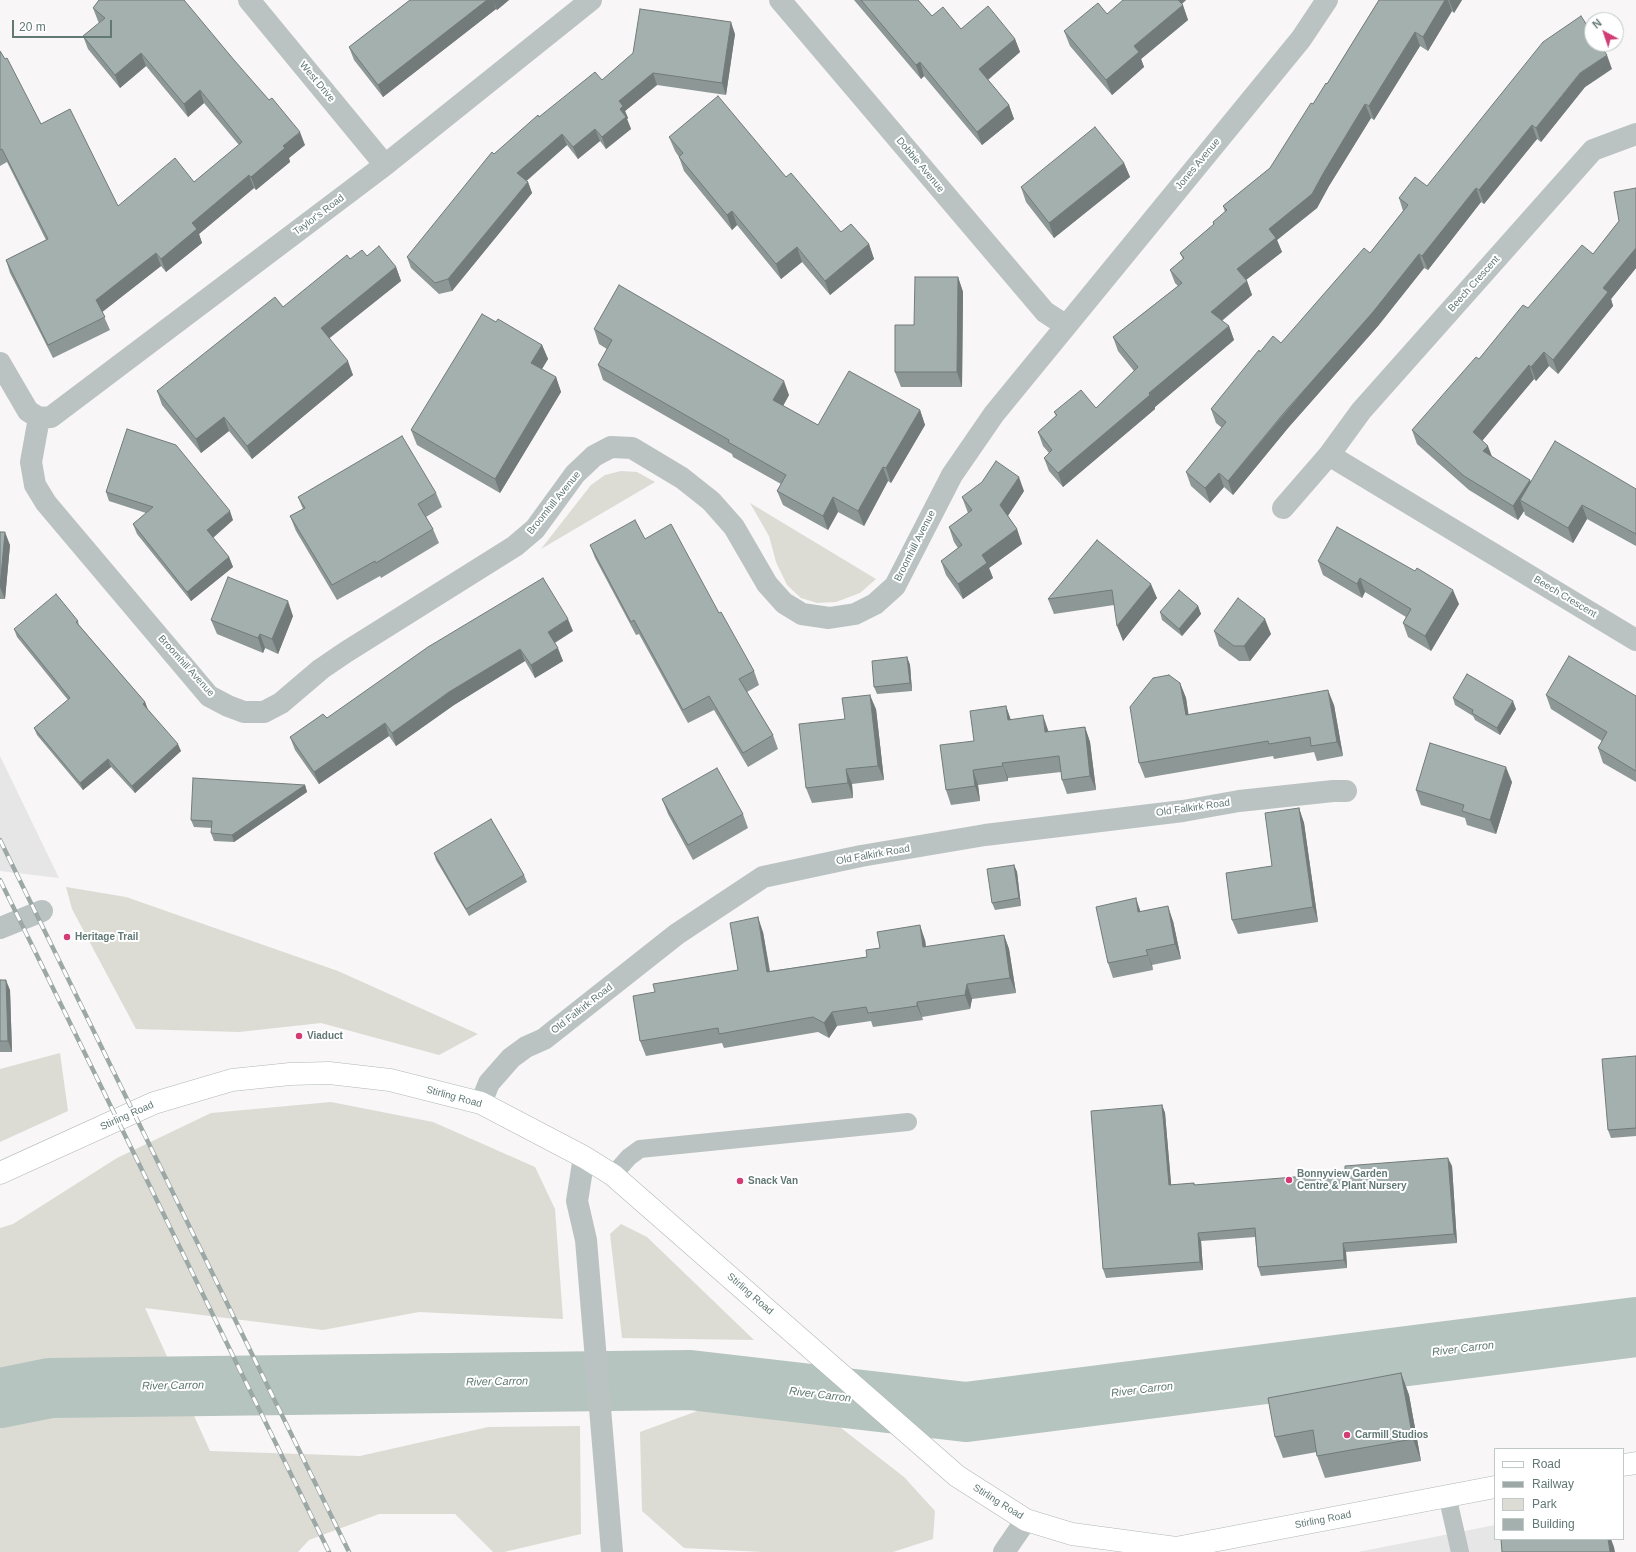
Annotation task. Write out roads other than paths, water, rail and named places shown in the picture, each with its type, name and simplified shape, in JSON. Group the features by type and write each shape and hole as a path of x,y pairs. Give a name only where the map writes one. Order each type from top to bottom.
{"main road":[{"name":"Stirling Road","path":"0,1173 154,1103 232,1080 290,1074 329,1073 390,1080 481,1103 584,1157 613,1175 747,1290 957,1476 1026,1520 1072,1534 1176,1548 1197,1548 1447,1495 1494,1487"}],"street":[{"name":"West Drive","path":"249,0 385,166"},
{"name":"Taylor's Road","path":"39,418 51,417 385,166 591,0"},
{"name":"Dobbie Avenue","path":"780,0 1045,312 1065,325"},
{"name":"Jones Avenue","path":"1065,325 1296,45 1327,0"},
{"name":"Beech Crescent","path":"1283,508 1329,455 1361,411 1593,150 1636,134"},
{"name":"Broomhill Avenue","path":"39,418 31,462 35,485 46,503 209,696 244,712 264,712 281,703 321,669 346,652 516,546 535,529 575,474 594,456 611,447 632,448 682,478 711,501 734,527 767,584 784,603 802,614 829,618 855,614 875,604 895,586 952,475 994,414 1065,325"},
{"path":"0,363 28,411 39,418"},
{"name":"Beech Crescent","path":"1329,455 1636,640"},
{"name":"Old Falkirk Road","path":"481,1103 488,1083 511,1058 526,1047 544,1039 677,934 763,877 861,856 985,835 1239,802 1333,791 1346,791"},
{"path":"0,928 42,911"},
{"path":"584,1157 577,1201 586,1240 612,1552"},
{"path":"1004,1552 1026,1520"}],"lane":[{"path":"613,1175 640,1149 908,1122"},
{"path":"1447,1495 1460,1552"}],"waterway":[{"name":"River Carron","path":"0,1398 50,1388 690,1380 966,1412 1636,1327"}],"railway":[{"path":"0,840 349,1552"},
{"path":"0,880 329,1552"}],"place":[{"name":"Heritage Trail","path":"67,937"},
{"name":"Viaduct","path":"299,1036"},
{"name":"Bonnyview Garden Centre & Plant Nursery","path":"1289,1180"},
{"name":"Snack Van","path":"740,1181"},
{"name":"Carmill Studios","path":"1347,1435"}]}
